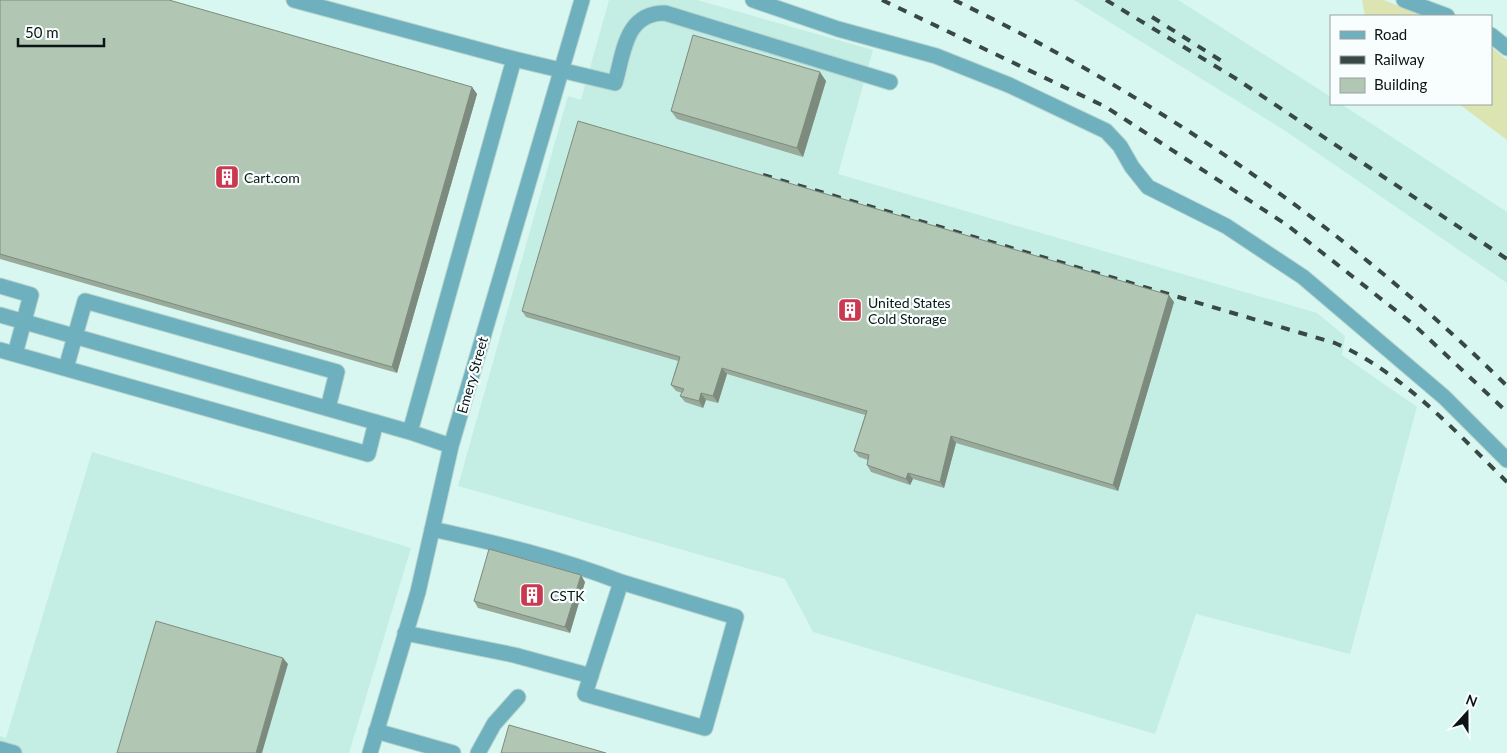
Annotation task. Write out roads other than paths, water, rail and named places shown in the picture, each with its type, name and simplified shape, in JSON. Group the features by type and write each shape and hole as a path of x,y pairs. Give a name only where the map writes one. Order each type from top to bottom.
{"street":[{"path":"294,0 614,84 634,25 642,18 653,13 666,13 890,82"},
{"name":"Emery Street","path":"370,753 418,592 451,446 582,0"},
{"path":"753,0 838,29 936,56 1009,85 1106,131 1120,146 1132,167 1148,187 1226,226 1303,277 1444,397 1507,460"},
{"path":"1404,0 1444,15"},
{"path":"1492,37 1507,48"},
{"path":"410,432 514,59"},
{"path":"0,286 31,295 15,354"},
{"path":"66,368 85,302 337,372 328,408"},
{"path":"0,315 328,408 451,446"},
{"path":"0,350 368,454 376,422"},
{"path":"432,529 528,551 736,617 705,728 585,694 621,582"},
{"path":"405,633 514,656 591,676"},
{"path":"478,753 494,724 518,697"},
{"path":"376,731 453,753"},
{"path":"0,749 14,753"}],"railway":[{"path":"882,0 1106,107 1287,225 1413,324 1507,412"},
{"path":"954,0 1030,38 1104,79 1176,123 1247,170 1381,272 1507,386"},
{"path":"1106,0 1235,78 1507,259"},
{"path":"1152,17 1228,65"},
{"path":"763,175 1335,343 1360,355 1406,387 1448,424 1507,482"}],"place":[{"name":"Cart.com","path":"227,177"},
{"name":"United States Cold Storage","path":"850,310"},
{"name":"CSTK","path":"532,595"}]}
